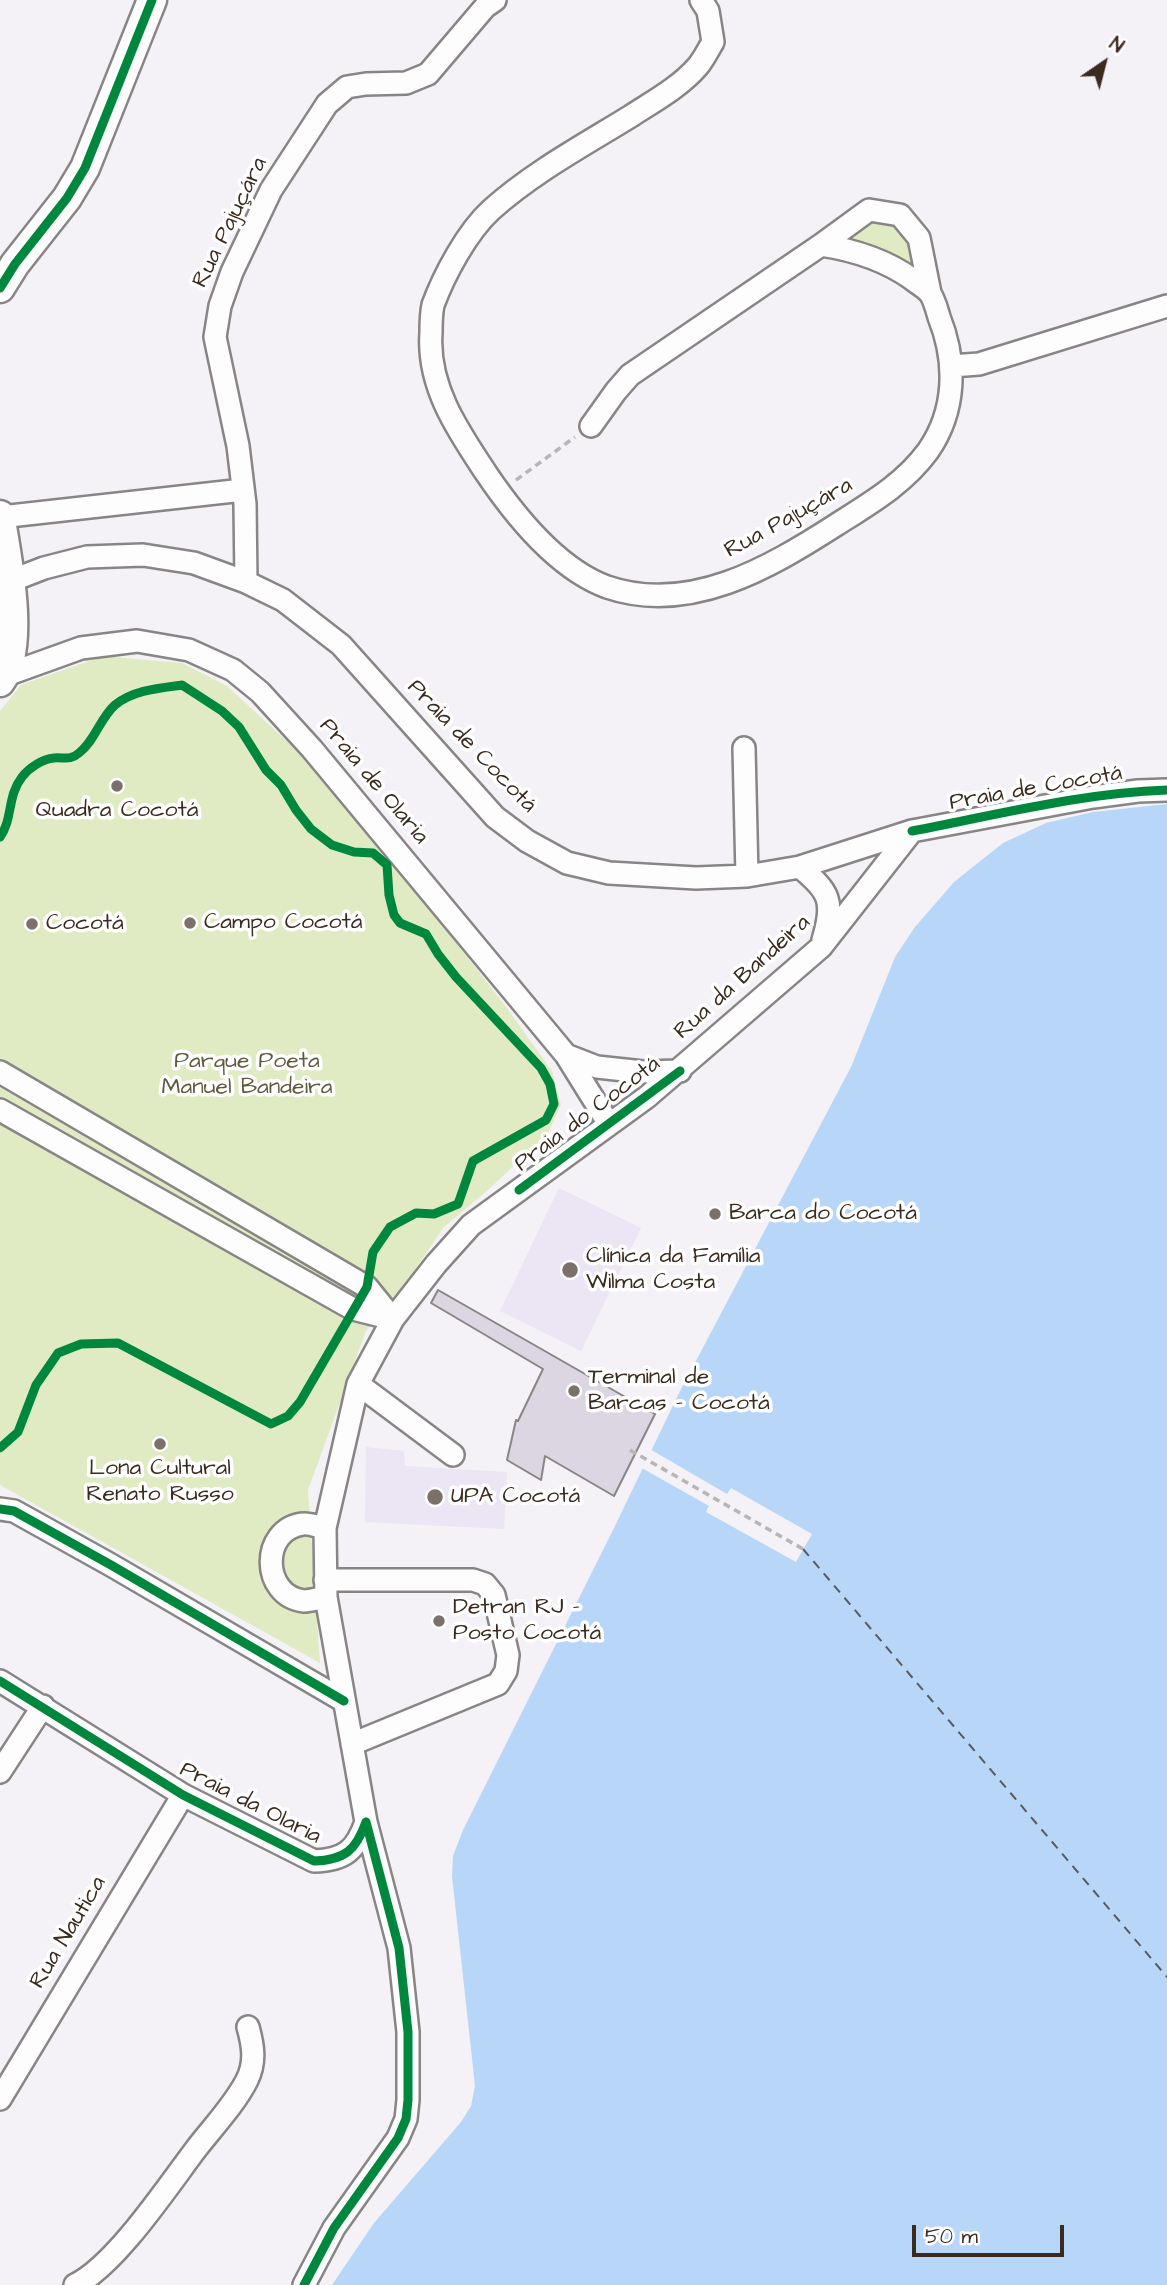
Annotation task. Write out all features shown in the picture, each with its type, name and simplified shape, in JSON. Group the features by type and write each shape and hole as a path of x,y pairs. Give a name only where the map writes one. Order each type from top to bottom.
{"main road":[{"path":"0,288 7,267 68,198 85,168 152,0"},
{"path":"0,516 4,583 14,632 3,678"}],"street":[{"name":"Rua Pajuçára","path":"246,582 243,490 238,446 215,337 220,306 232,272 271,190 327,104 347,87 405,83 428,74 485,7 495,0"},
{"name":"Rua Pajuçára","path":"591,426 630,375 869,210 900,215 919,239 930,293 947,336 951,392 947,416 928,450 906,475 880,497 796,550 739,579 683,594 649,596 609,587 577,573 547,547 500,493 461,436 440,395 429,353 432,308 461,247 489,211 533,178 672,89 699,65 713,42 708,12 701,0"},
{"path":"821,245 848,249 878,259 905,274 930,293"},
{"path":"951,366 979,364 1167,306"},
{"path":"0,516 243,490"},
{"name":"Praia de Cocotá","path":"4,583 44,568 87,557 142,555 194,563 246,582 283,600 341,645 495,817 527,841 567,863 609,873 696,878 747,876 800,867 912,831 1093,797 1167,790"},
{"name":"Praia de Olaria","path":"3,678 81,648 137,641 189,650 233,670 260,692 312,749 566,1055 609,1124"},
{"path":"744,748 747,876"},
{"name":"Rua da Bandeira","path":"566,1055 597,1067 643,1072 680,1071 821,947 912,831"},
{"path":"873,844 883,847 888,863"},
{"path":"800,867 823,887 828,902 829,919 821,947"},
{"name":"Praia do Cocotá","path":"344,1701 326,1589 325,1528 358,1384 393,1319 471,1225 680,1071"},
{"path":"0,1072 367,1286 393,1319"},
{"path":"0,1110 353,1309 393,1319"},
{"path":"358,1384 453,1455"},
{"path":"0,1509 14,1511 111,1564 344,1701 366,1822 399,1948 409,2069 406,2119 398,2137 334,2228 304,2285"},
{"path":"325,1528 303,1524 283,1533 271,1552 271,1574 283,1592 304,1601 326,1589 473,1580 485,1584 495,1595 508,1655 506,1671 498,1684 352,1744"},
{"name":"Praia da Olaria","path":"0,1681 183,1795 314,1861 329,1861 352,1850 360,1839 366,1822"},
{"path":"0,1772 43,1706"},
{"name":"Rua Nautica","path":"0,2099 183,1795"},
{"path":"75,2285 109,2258 130,2234 248,2079 254,2049 248,2027"}],"path":[{"path":"500,493 556,450"},
{"path":"630,1450 803,1549"}],"shaded area":[{"name":"Clínica da Família Wilma Costa","path":"559,1188 641,1228 581,1351 500,1311"},
{"name":"UPA Cocotá","path":"366,1447 404,1451 405,1466 507,1472 504,1529 365,1522"}],"green space":[{"path":"874,221 895,224 911,245 912,268 881,247 849,239"},
{"name":"Parque Poeta Manuel Bandeira","path":"103,656 182,663 227,686 302,755 390,857 507,1008 552,1071 561,1105 547,1135 443,1228 407,1282 366,1331 308,1490 320,1663 0,1485 0,711 21,685"}],"water":[{"path":"1167,804 1167,2285 332,2285 374,2223 461,2122 471,2106 475,2086 452,1876 453,1856 463,1830 679,1393 851,1067 895,957 915,927 954,882 1003,843 1046,823 1093,812"}],"pier":[{"path":"648,1448 727,1494 731,1488 812,1534 796,1562 706,1512 709,1506 640,1467"}],"building":[{"name":"Terminal de Barcas - Cocotá","path":"438,1290 655,1414 614,1496 545,1456 541,1480 507,1460 516,1420 518,1421 543,1369 431,1303"}],"ferry route":[{"path":"803,1549 1167,1977"}],"cycle path":[{"path":"0,288 15,264 67,198 85,168 152,0"},
{"path":"0,837 7,823 17,784 28,770 45,760 76,755 85,748 110,710 122,700 147,691 182,685 222,711 239,727 266,770 281,785 311,829 332,845 354,852 373,853 387,865 389,895 394,915 400,923 426,934 456,977 541,1068 550,1084 554,1104 546,1120 473,1161 458,1204 434,1214 416,1213 390,1227 373,1252 367,1287 300,1402 288,1416 271,1424 118,1343 81,1344 58,1353 36,1385 18,1432 0,1448"},
{"path":"912,831 1071,800 1167,790"},
{"path":"519,1190 680,1071"},
{"path":"0,1509 14,1511 111,1565 344,1701"},
{"path":"0,1681 183,1795 314,1861 334,1858 348,1852 358,1840 366,1822"},
{"path":"304,2285 334,2228 398,2138 406,2119 408,2032 399,1948 366,1822"}],"place":[{"name":"Quadra Cocotá","path":"117,786"},
{"name":"Campo Cocotá","path":"190,923"},
{"name":"Cocotá","path":"32,924"},
{"name":"Barca do Cocotá","path":"715,1214"},
{"name":"Clínica da Família Wilma Costa","path":"570,1270"},
{"name":"Terminal de Barcas - Cocotá","path":"574,1391"},
{"name":"Lona Cultural Renato Russo","path":"160,1444"},
{"name":"UPA Cocotá","path":"435,1497"},
{"name":"Detran RJ - Posto Cocotá","path":"439,1621"}]}
